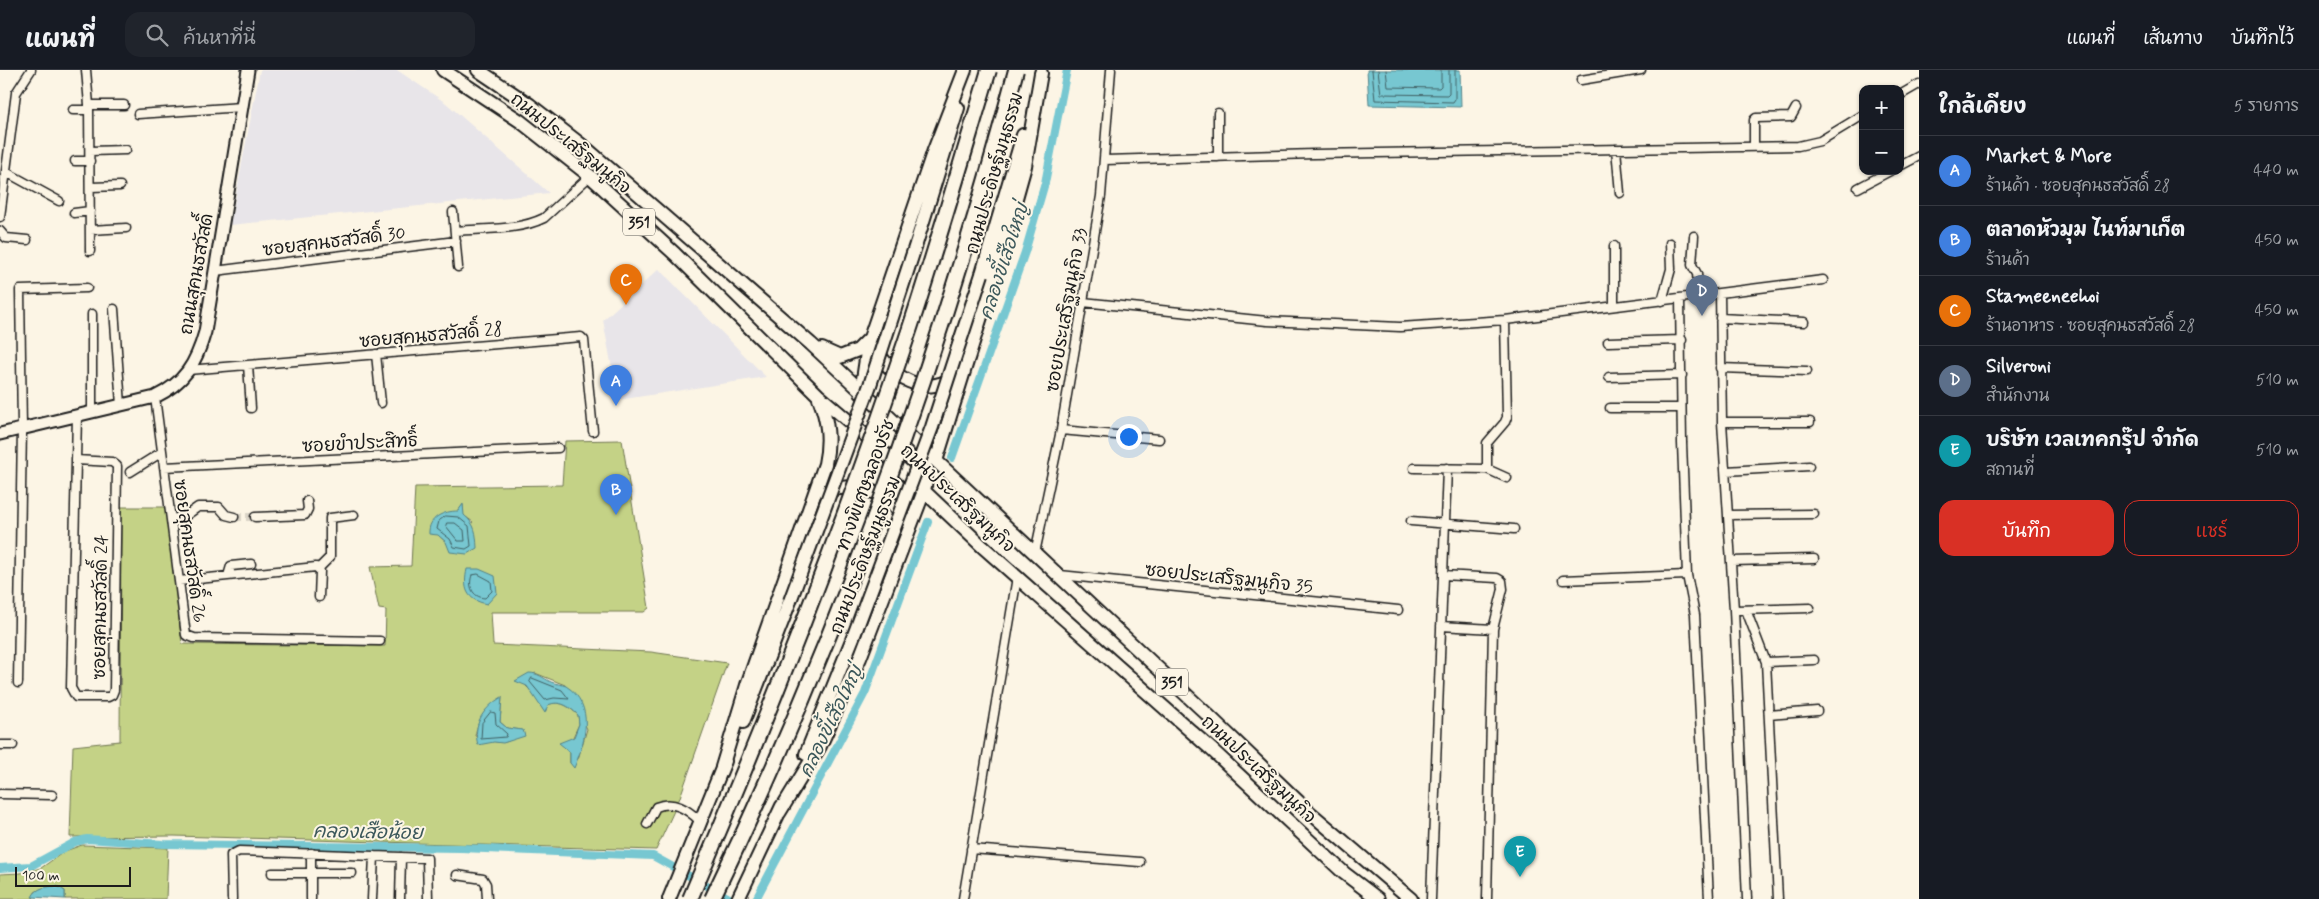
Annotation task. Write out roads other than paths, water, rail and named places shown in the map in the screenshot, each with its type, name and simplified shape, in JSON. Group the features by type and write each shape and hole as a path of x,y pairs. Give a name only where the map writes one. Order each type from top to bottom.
{"highway":[{"name":"ทางพิเศษฉลองรัช","path":"690,899 805,615 876,424 910,328 989,70"},
{"name":"ทางพิเศษฉลองรัช","path":"712,899 785,741 884,490 962,257 1016,70"}],"main road":[{"name":"ถนนสุคนธสวัสดิ์","path":"0,434 155,397 173,388 188,370 199,351 205,332 248,70"},
{"name":"ถนนประเสริฐมนูกิจ","path":"443,70 520,121 590,176 675,254 818,396 865,435 924,492 1211,749 1344,872 1378,899"},
{"name":"ถนนประเสริฐมนูกิจ","path":"478,70 530,105 588,150 811,344 1307,810 1412,899"},
{"path":"669,899 722,766 759,685 867,394 951,132 966,70"},
{"path":"865,435 860,410 861,389 872,332 933,153 966,70"},
{"path":"936,461 998,262 1025,166 1042,71"},
{"name":"ถนนประดิษฐ์มนูธรรม","path":"739,898 812,741 932,427 982,274 1042,71"},
{"path":"811,344 840,357 858,350 872,332"},
{"path":"872,332 881,359 895,373 915,383 929,386 946,381 959,370 969,354"},
{"path":"722,766 747,684 812,504 828,447 828,424 818,396"},
{"path":"779,813 820,746 860,658 905,536 924,492 927,480 926,468 918,443"},
{"path":"812,504 824,493 839,486 856,487 872,492 899,510 904,519 905,536"}],"street":[{"path":"0,217 16,93 31,70"},
{"path":"86,70 91,187 90,251"},
{"name":"ซอยประเสริฐมนูกิจ 33","path":"1035,553 1061,430 1101,196 1112,70"},
{"path":"1581,80 1641,70"},
{"path":"1904,93 1919,84"},
{"path":"73,110 124,105"},
{"path":"138,114 242,106"},
{"path":"1754,146 1754,120 1756,118 1791,117 1796,108"},
{"path":"1218,112 1218,157"},
{"path":"1104,160 1798,146 1820,141 1859,117"},
{"path":"1616,149 1620,193"},
{"path":"90,151 126,150"},
{"path":"1904,164 1919,156"},
{"path":"75,161 90,161"},
{"path":"6,172 58,201"},
{"path":"1858,188 1882,175"},
{"path":"455,231 523,225 536,222 544,218 590,176"},
{"path":"91,187 120,186"},
{"path":"74,212 90,211"},
{"path":"453,212 458,266"},
{"path":"90,230 126,228"},
{"path":"0,231 6,238 27,240"},
{"path":"1694,236 1692,265 1697,274 1699,296"},
{"name":"ซอยสุคนธสวัสดิ์ 30","path":"215,270 456,241"},
{"path":"1662,300 1671,269 1670,243"},
{"path":"1614,246 1614,306"},
{"path":"1083,302 1330,325 1400,327 1505,320 1823,280"},
{"path":"18,684 22,428 20,290 87,288"},
{"path":"1720,293 1722,422 1734,610 1747,899"},
{"path":"1680,298 1682,340 1681,408 1687,575 1696,624 1709,899"},
{"path":"114,309 121,405"},
{"path":"92,314 92,412"},
{"path":"1720,318 1804,322"},
{"path":"1487,469 1487,443 1507,417 1505,320"},
{"name":"ซอยสุคนธสวัสดิ์ 28","path":"188,370 581,337 584,340 593,431"},
{"path":"1608,342 1682,340"},
{"path":"376,354 381,403"},
{"path":"248,365 251,408"},
{"path":"1720,368 1807,371"},
{"path":"1609,378 1682,375"},
{"name":"ซอยสุคนธสวัสดิ์ 26","path":"155,397 186,635 189,637 380,641"},
{"path":"1610,408 1681,408"},
{"name":"ซอยสุคนธสวัสดิ์ 24","path":"76,460 112,462 117,466 114,690 112,695 108,697 76,697 71,688 76,460 77,416"},
{"path":"1722,422 1810,422"},
{"path":"1061,430 1159,439"},
{"name":"ซอยขำประสิทธิ์","path":"164,467 558,448"},
{"path":"130,472 162,452"},
{"path":"1726,470 1809,466"},
{"path":"1414,468 1487,469 1507,478"},
{"path":"1432,899 1447,468"},
{"path":"255,517 305,515 307,501"},
{"path":"171,519 184,517 198,507 220,507 226,515 234,518"},
{"path":"319,568 330,557 330,518 354,514"},
{"path":"1728,515 1814,514"},
{"path":"1411,521 1514,529"},
{"path":"1731,561 1814,559"},
{"path":"228,576 231,566 252,564"},
{"path":"179,580 319,568"},
{"path":"318,597 321,576 319,568"},
{"name":"ซอยประเสริฐมนูกิจ 35","path":"1058,575 1398,610"},
{"path":"1443,575 1497,578 1502,581 1503,589 1493,629 1487,899"},
{"path":"1563,580 1687,575"},
{"path":"963,899 1018,577"},
{"path":"1734,610 1810,608"},
{"path":"1746,610 1766,662 1778,899"},
{"path":"1441,626 1493,629"},
{"path":"1766,662 1814,660"},
{"path":"1769,715 1817,711"},
{"path":"0,745 13,745"},
{"path":"0,794 52,795"},
{"path":"647,824 656,808 669,803 682,807 700,821"},
{"path":"972,849 1140,862"},
{"path":"232,899 231,855 239,851 427,858 428,899"},
{"path":"310,853 311,899"},
{"path":"372,899 374,856"},
{"path":"400,899 401,856"},
{"path":"272,873 352,873"},
{"path":"456,875 483,879 486,884 487,899"}],"water":[{"path":"1367,70 1460,70 1461,107 1369,105"},
{"path":"463,504 464,515 473,526 477,543 477,548 467,554 450,552 446,542 438,535 429,534 429,528 434,519 447,512 458,511"},
{"path":"467,569 479,569 495,576 497,593 487,604 474,600 470,596 465,582"},
{"path":"529,673 566,686 581,703 585,713 584,736 574,768 570,763 570,752 559,743 574,737 579,724 578,715 568,707 556,703 548,705 545,713 527,686 515,681"},
{"path":"502,697 500,722 507,728 523,730 525,736 503,743 494,742 478,745 477,730 481,717 490,706"},
{"path":"57,886 65,891 65,899 32,897 39,889"}],"waterway":[{"name":"คลองขี้เสือใหญ่","path":"952,458 1025,252 1045,183 1067,70"},
{"name":"คลองขี้เสือใหญ่","path":"756,899 865,693 928,522"},
{"name":"คลองเสือน้อย","path":"0,868 31,866 75,842 87,839 163,844 461,848 653,856 731,899"}],"tunnel":[{"path":"234,517 255,517"}],"place":[{"name":"Stameeneehoi","path":"626,305"},
{"name":"Silveroni","path":"1702,316"},
{"name":"Market & More","path":"616,406"},
{"name":"ตลาดหัวมุม ไนท์มาเก็ต","path":"616,515"},
{"name":"บริษัท เวลเทคกรุ๊ป จำกัด","path":"1520,877"}]}
